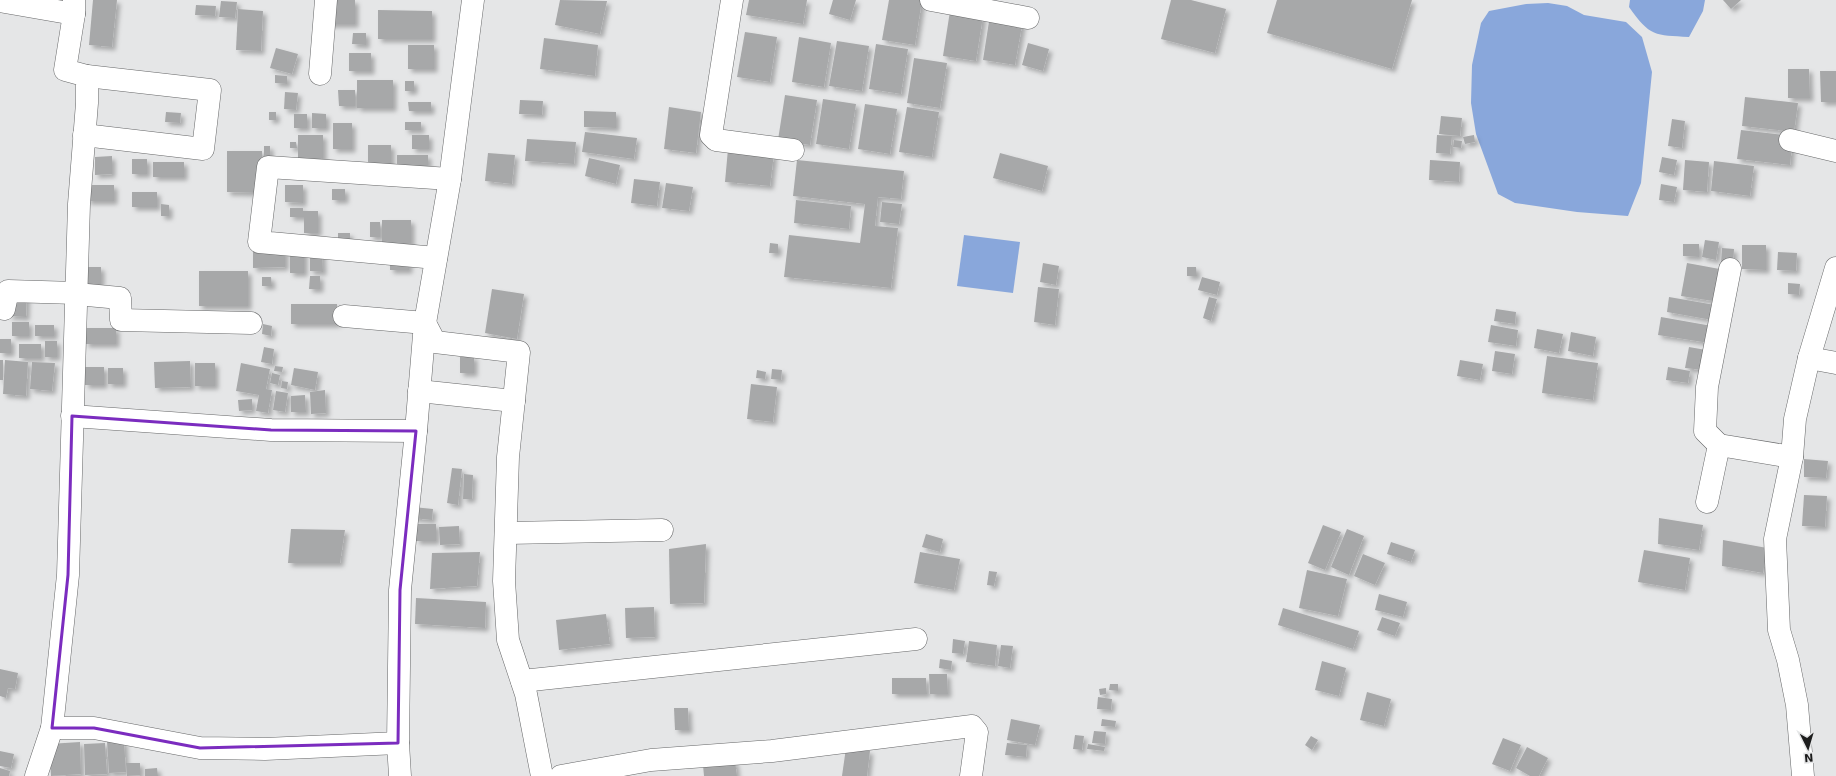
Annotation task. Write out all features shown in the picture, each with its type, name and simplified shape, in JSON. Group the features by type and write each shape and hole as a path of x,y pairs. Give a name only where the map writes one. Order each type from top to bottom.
{"street":[{"path":"320,74 326,0"},
{"path":"400,776 398,743 400,590 425,323 450,179 473,0"},
{"path":"732,0 711,135 716,140 793,150"},
{"path":"931,0 1028,18"},
{"path":"0,1 74,7 65,70 87,76 210,90 203,149 84,135"},
{"path":"36,776 52,728 68,575 79,204 87,103 87,76"},
{"path":"1790,140 1836,151"},
{"path":"436,258 259,242 268,166 450,179"},
{"path":"1803,776 1797,705 1788,660 1779,630 1774,540 1792,457 1795,419 1809,358 1836,268"},
{"path":"1730,269 1707,387 1705,431 1719,445 1792,457"},
{"path":"0,307 4,309 8,291 76,294 120,298 120,320 251,323"},
{"path":"344,316 425,323"},
{"path":"425,323 435,342 518,352 508,457 504,581 508,640 526,694 542,776"},
{"path":"1809,358 1836,363"},
{"path":"419,391 514,402"},
{"path":"72,416 271,430 416,431"},
{"path":"1707,502 1719,445"},
{"path":"506,533 662,530"},
{"path":"522,681 916,639"},
{"path":"561,776 651,760 772,751 972,726 977,732 970,776"},
{"path":"52,728 94,728 200,748 265,749 398,743"}],"highlighted area":[{"path":"72,416 271,430 416,431 400,590 398,743 200,748 94,728 52,728 68,575"}],"water":[{"path":"1630,0 1705,0 1703,11 1689,37 1661,35 1648,29 1642,24 1629,7"},
{"path":"1548,3 1567,6 1584,15 1626,22 1642,37 1652,72 1641,183 1628,216 1577,212 1515,203 1498,194 1476,134 1471,103 1472,65 1481,23 1489,11 1526,4"},
{"path":"964,235 1020,242 1013,293 957,286"}],"building":[{"path":"93,0 117,0 112,47 89,45"},
{"path":"320,0 355,0 355,24 320,24"},
{"path":"560,0 607,1 600,34 555,25"},
{"path":"749,0 807,0 803,24 746,15"},
{"path":"833,0 856,0 850,20 829,14"},
{"path":"889,0 922,0 915,45 882,40"},
{"path":"1171,0 1191,0 1226,9 1215,53 1161,39"},
{"path":"1277,0 1412,0 1392,69 1267,33"},
{"path":"1723,0 1741,0 1731,9"},
{"path":"221,1 237,2 235,18 219,17"},
{"path":"196,5 216,6 215,16 195,15"},
{"path":"238,9 263,11 261,51 236,50"},
{"path":"378,10 432,11 432,39 378,39"},
{"path":"950,11 983,16 976,61 943,56"},
{"path":"990,15 1023,20 1015,65 983,60"},
{"path":"745,32 777,37 770,82 737,77"},
{"path":"353,33 366,33 366,45 352,44"},
{"path":"799,37 831,43 824,87 792,82"},
{"path":"544,38 598,45 595,76 540,69"},
{"path":"837,41 869,46 862,91 829,86"},
{"path":"1028,43 1049,49 1043,71 1022,65"},
{"path":"876,44 908,49 901,94 869,89"},
{"path":"408,45 434,45 434,69 408,69"},
{"path":"276,48 298,54 292,74 270,68"},
{"path":"349,53 371,53 371,71 349,71"},
{"path":"914,58 947,63 940,108 907,103"},
{"path":"1788,69 1809,69 1810,98 1788,98"},
{"path":"1820,71 1836,71 1836,102 1821,102"},
{"path":"275,75 287,76 287,84 275,83"},
{"path":"357,80 393,80 393,108 357,108"},
{"path":"405,81 414,81 414,91 405,91"},
{"path":"338,90 355,90 355,106 339,106"},
{"path":"285,92 298,93 296,110 284,109"},
{"path":"785,95 817,100 810,145 778,140"},
{"path":"1745,97 1798,103 1794,132 1742,126"},
{"path":"823,99 856,104 849,149 816,144"},
{"path":"520,100 543,101 542,115 519,114"},
{"path":"408,102 431,102 431,111 409,111"},
{"path":"865,104 897,109 890,154 858,149"},
{"path":"669,107 701,112 696,153 664,149"},
{"path":"907,107 939,112 932,157 899,152"},
{"path":"584,111 616,112 616,128 584,127"},
{"path":"166,112 181,113 180,123 165,122"},
{"path":"269,112 276,112 276,120 269,120"},
{"path":"312,113 326,114 326,128 312,128"},
{"path":"294,114 307,114 307,128 294,128"},
{"path":"1441,116 1462,118 1460,136 1439,134"},
{"path":"1672,119 1685,121 1682,148 1668,146"},
{"path":"405,122 421,122 421,130 405,130"},
{"path":"333,123 352,123 352,149 333,149"},
{"path":"1741,130 1793,136 1790,165 1737,159"},
{"path":"585,132 637,138 634,159 582,152"},
{"path":"298,135 323,135 323,163 298,163"},
{"path":"412,135 429,135 429,149 412,149"},
{"path":"1437,135 1452,136 1450,154 1436,153"},
{"path":"1474,135 1475,142 1465,144 1463,137"},
{"path":"527,139 576,142 574,164 525,161"},
{"path":"1454,140 1462,141 1461,148 1453,147"},
{"path":"290,142 296,142 297,148 290,148"},
{"path":"368,145 391,145 391,165 368,165"},
{"path":"264,146 270,146 270,159 264,159"},
{"path":"728,149 774,154 770,186 725,182"},
{"path":"227,151 262,151 262,193 227,192"},
{"path":"488,153 515,155 512,184 485,181"},
{"path":"1000,153 1048,166 1042,191 993,178"},
{"path":"397,155 428,155 428,172 397,171"},
{"path":"112,156 112,174 95,175 95,157"},
{"path":"1662,157 1677,160 1674,175 1659,172"},
{"path":"589,158 620,165 616,184 585,176"},
{"path":"132,159 147,159 147,174 132,174"},
{"path":"797,160 904,171 901,199 878,197 875,226 898,228 891,288 784,277 789,235 860,243 865,204 793,196"},
{"path":"1430,160 1460,162 1459,182 1429,180"},
{"path":"1685,160 1709,162 1707,192 1683,190"},
{"path":"1714,161 1754,166 1750,196 1711,191"},
{"path":"153,162 184,162 184,177 153,177"},
{"path":"634,179 660,182 657,206 631,203"},
{"path":"666,183 693,187 689,211 662,208"},
{"path":"1661,184 1677,187 1674,202 1659,200"},
{"path":"87,185 114,185 114,201 87,201"},
{"path":"285,185 303,185 303,203 285,202"},
{"path":"332,189 345,189 345,200 332,200"},
{"path":"132,192 157,192 157,207 132,207"},
{"path":"796,200 851,206 849,229 794,223"},
{"path":"882,202 902,204 899,224 880,222"},
{"path":"161,204 169,205 169,216 161,216"},
{"path":"290,208 303,208 303,211 318,211 318,233 304,233 304,217 290,217"},
{"path":"382,220 411,220 411,245 382,245"},
{"path":"370,222 380,222 380,237 370,237"},
{"path":"338,233 350,233 350,239 338,239"},
{"path":"1705,240 1719,242 1716,260 1702,257"},
{"path":"253,242 285,242 285,267 253,268"},
{"path":"770,243 778,244 778,253 769,253"},
{"path":"1683,244 1699,244 1699,257 1683,256"},
{"path":"1742,245 1766,245 1766,270 1742,269"},
{"path":"304,247 304,273 290,273 290,248"},
{"path":"310,248 322,248 323,272 310,271"},
{"path":"1722,248 1734,249 1733,264 1721,263"},
{"path":"1778,252 1797,253 1796,271 1777,270"},
{"path":"390,253 409,253 409,270 390,270"},
{"path":"1043,263 1059,266 1056,285 1040,282"},
{"path":"1687,263 1725,270 1719,302 1681,296"},
{"path":"82,267 101,267 101,284 82,284"},
{"path":"1187,267 1196,267 1197,276 1187,276"},
{"path":"199,271 248,271 248,306 199,306"},
{"path":"310,276 320,276 320,289 309,289"},
{"path":"262,277 271,277 272,286 262,286"},
{"path":"1202,277 1220,282 1217,295 1198,290"},
{"path":"1788,283 1800,284 1799,295 1788,294"},
{"path":"27,284 26,317 8,316"},
{"path":"1038,287 1059,289 1055,325 1034,322"},
{"path":"492,289 524,294 517,339 485,333"},
{"path":"1209,297 1217,299 1211,321 1203,318"},
{"path":"1669,297 1715,305 1712,320 1667,312"},
{"path":"291,304 337,304 337,324 291,324"},
{"path":"1496,309 1516,312 1515,324 1494,321"},
{"path":"1661,317 1712,326 1709,343 1658,335"},
{"path":"12,322 29,322 29,336 12,336"},
{"path":"263,324 272,326 271,336 262,334"},
{"path":"35,325 54,325 54,336 35,336"},
{"path":"1491,325 1518,330 1516,346 1488,342"},
{"path":"86,328 116,328 116,344 85,344"},
{"path":"1537,329 1563,334 1559,353 1534,348"},
{"path":"1571,332 1596,337 1593,356 1568,351"},
{"path":"0,339 11,339 11,353 0,353"},
{"path":"45,341 57,341 57,357 45,357"},
{"path":"19,344 41,344 41,358 19,358"},
{"path":"264,347 274,349 272,364 261,362"},
{"path":"1689,347 1706,350 1703,370 1685,368"},
{"path":"1495,351 1515,354 1512,374 1492,371"},
{"path":"474,356 474,373 460,373 460,357"},
{"path":"1547,356 1598,363 1593,400 1542,393"},
{"path":"0,360 3,360 3,380 0,380"},
{"path":"5,360 28,362 26,396 3,394"},
{"path":"1460,360 1483,364 1480,380 1457,376"},
{"path":"190,361 191,387 155,388 154,362"},
{"path":"32,362 55,363 52,391 30,389"},
{"path":"195,363 215,363 215,386 195,386"},
{"path":"241,363 270,369 266,389 272,390 268,413 256,411 259,395 236,391"},
{"path":"275,366 283,367 282,372 274,371"},
{"path":"85,367 104,367 104,385 85,385"},
{"path":"1668,367 1690,371 1688,383 1666,380"},
{"path":"108,368 123,368 123,384 108,384"},
{"path":"294,368 318,372 315,390 291,385"},
{"path":"772,369 782,370 781,380 771,379"},
{"path":"757,370 766,372 765,379 756,378"},
{"path":"272,373 280,375 278,385 270,383"},
{"path":"282,381 288,382 287,389 281,388"},
{"path":"751,384 777,387 773,422 747,419"},
{"path":"325,390 326,413 311,414 310,392"},
{"path":"276,391 288,393 285,412 273,410"},
{"path":"305,395 306,412 291,412 291,396"},
{"path":"252,399 252,410 239,411 238,400"},
{"path":"1804,459 1828,461 1826,478 1804,477"},
{"path":"452,468 462,469 458,505 447,503"},
{"path":"464,474 473,475 472,499 463,499"},
{"path":"1804,495 1827,496 1825,527 1802,526"},
{"path":"413,507 433,509 432,520 412,518"},
{"path":"1659,518 1703,525 1699,550 1658,544"},
{"path":"416,524 436,524 436,541 416,541"},
{"path":"1323,525 1341,532 1325,570 1308,563"},
{"path":"459,526 460,544 440,545 439,527"},
{"path":"291,529 345,530 340,563 288,563"},
{"path":"1347,529 1364,536 1349,575 1331,567"},
{"path":"926,534 943,539 940,552 922,547"},
{"path":"1723,540 1767,548 1763,573 1722,566"},
{"path":"1391,542 1415,550 1411,562 1387,554"},
{"path":"706,544 704,603 670,604 669,549"},
{"path":"1644,550 1690,558 1685,590 1638,582"},
{"path":"480,552 477,586 430,589 432,553"},
{"path":"920,552 960,559 954,590 914,583"},
{"path":"1363,554 1385,563 1375,585 1354,576"},
{"path":"1307,570 1347,579 1338,616 1299,608"},
{"path":"989,571 997,572 994,586 987,585"},
{"path":"1379,594 1407,602 1403,617 1375,610"},
{"path":"416,598 486,602 485,628 415,624"},
{"path":"654,607 655,637 626,638 625,608"},
{"path":"1283,608 1359,631 1353,649 1278,625"},
{"path":"606,614 610,644 559,650 556,620"},
{"path":"1382,617 1400,623 1395,636 1377,630"},
{"path":"953,639 965,641 963,654 952,653"},
{"path":"969,641 997,645 995,666 966,662"},
{"path":"1001,645 1013,646 1010,668 998,666"},
{"path":"940,659 952,661 951,670 939,668"},
{"path":"1322,661 1346,668 1339,696 1315,690"},
{"path":"0,669 18,673 15,689 8,688 6,698 0,696"},
{"path":"929,674 947,674 948,694 930,694"},
{"path":"892,678 926,678 927,694 892,694"},
{"path":"1110,684 1118,684 1118,691 1109,690"},
{"path":"1106,688 1106,694 1100,695 1099,689"},
{"path":"1367,692 1391,699 1384,726 1360,720"},
{"path":"1098,697 1112,699 1111,710 1097,709"},
{"path":"674,708 688,708 689,730 675,730"},
{"path":"1011,719 1040,725 1035,745 1007,740"},
{"path":"1102,719 1116,721 1115,727 1101,726"},
{"path":"1094,731 1106,732 1105,744 1092,743"},
{"path":"1075,735 1084,736 1082,750 1073,749"},
{"path":"1311,736 1318,740 1312,750 1305,745"},
{"path":"1503,738 1521,745 1510,771 1492,764"},
{"path":"107,741 124,741 126,772 109,773"},
{"path":"80,742 81,774 51,776 49,744"},
{"path":"105,743 107,774 85,775 84,744"},
{"path":"1007,743 1027,745 1026,757 1005,755"},
{"path":"1088,744 1105,747 1104,751 1087,749"},
{"path":"1527,747 1548,758 1539,776 1530,776 1516,768"},
{"path":"846,748 870,751 867,776 842,776"},
{"path":"0,751 14,754 11,768 0,766"},
{"path":"735,761 737,776 704,776 703,765"},
{"path":"126,763 140,763 140,775 127,776"},
{"path":"0,768 10,771 9,776 0,776"},
{"path":"157,768 158,776 145,776 145,769"}]}
